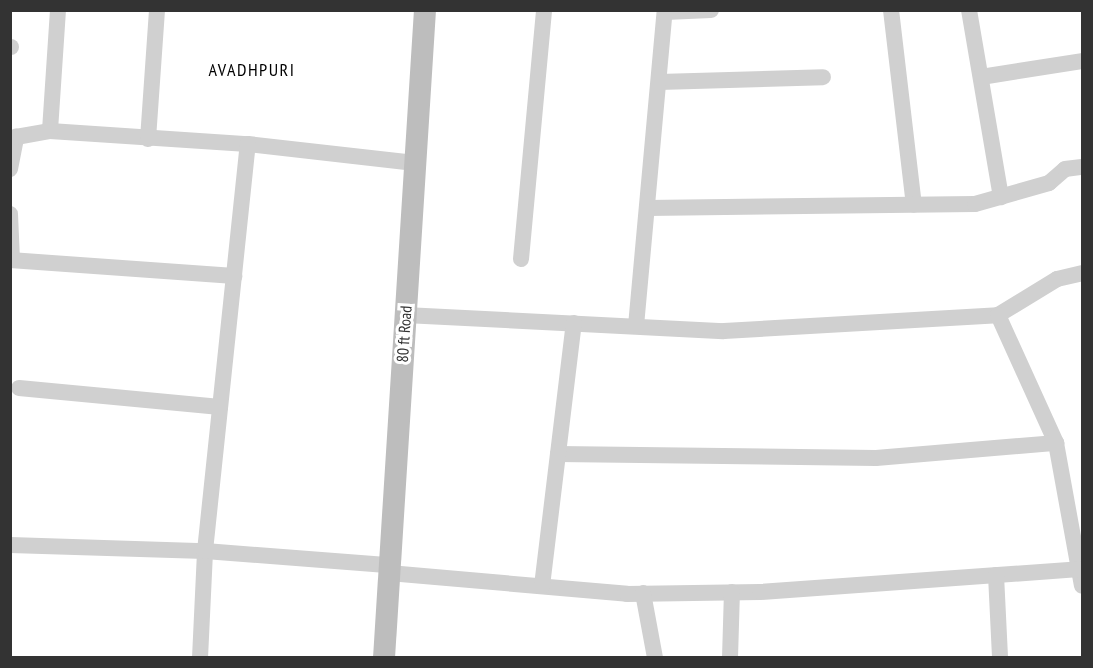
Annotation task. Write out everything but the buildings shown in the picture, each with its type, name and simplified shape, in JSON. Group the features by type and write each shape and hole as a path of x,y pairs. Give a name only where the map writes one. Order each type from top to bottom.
{"street":[{"path":"50,131 58,10"},
{"path":"147,139 157,10"},
{"name":"80 ft Road","path":"384,657 425,10"},
{"path":"521,259 544,10"},
{"path":"636,326 665,11 711,10"},
{"path":"891,10 914,205"},
{"path":"969,10 1002,197"},
{"path":"981,77 1083,61"},
{"path":"659,82 823,77"},
{"path":"10,170 16,137 50,131 248,144 415,163"},
{"path":"200,657 205,551 248,144"},
{"path":"647,208 975,204 1049,183 1065,169 1083,167"},
{"path":"10,213 11,260 234,276"},
{"path":"405,315 724,331 998,315 1057,279 1083,273"},
{"path":"10,545 205,551 542,586 643,593 732,592 996,575 1081,577 1056,442 998,315"},
{"path":"542,586 574,323"},
{"path":"19,388 220,407"},
{"path":"558,454 876,458 1056,442"},
{"path":"996,575 1000,657"},
{"path":"730,657 732,592"},
{"path":"643,593 655,657"}],"district":[{"name":"AVADHPURI","path":"252,70"}]}
